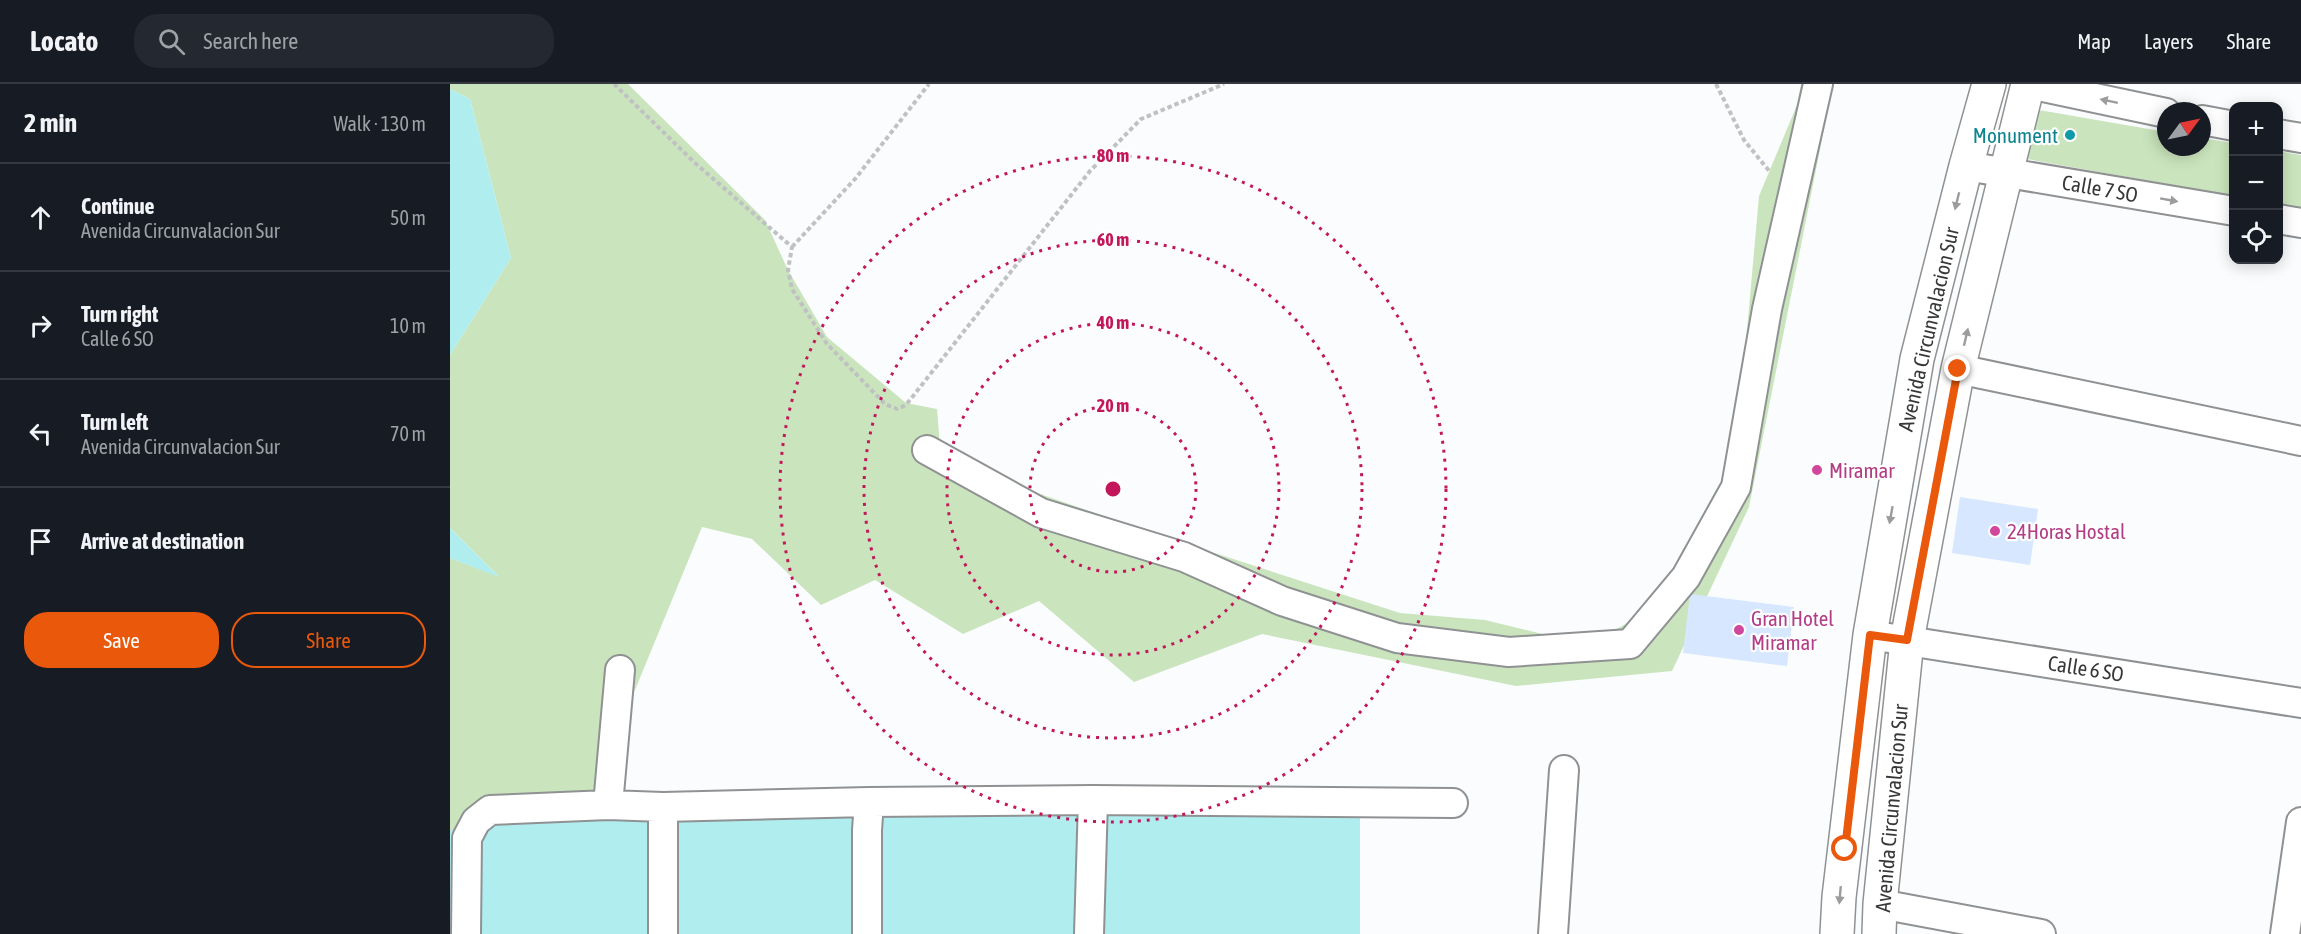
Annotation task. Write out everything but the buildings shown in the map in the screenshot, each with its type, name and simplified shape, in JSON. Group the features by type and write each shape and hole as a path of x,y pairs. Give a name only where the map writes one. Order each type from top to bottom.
{"main road":[{"name":"Avenida Circunvalacion Sur","path":"1838,934 1839,897 1870,635 1917,359 1989,84"},
{"name":"Avenida Circunvalacion Sur","path":"1880,919 1907,640 1958,369 2028,84"}],"street":[{"path":"927,450 1041,513 1184,557 1282,601 1397,638 1509,652 1630,644 1686,577 1736,487 1767,309 1818,84"},
{"path":"2028,84 2157,112"},
{"path":"2211,122 2229,125"},
{"path":"2283,135 2301,138"},
{"name":"Calle 7 SO","path":"1966,165 2229,210"},
{"path":"2283,220 2301,223"},
{"path":"1958,369 2301,441"},
{"name":"Calle 6 SO","path":"1870,635 2301,703"},
{"path":"608,805 620,670"},
{"path":"1553,934 1564,770"},
{"path":"466,934 467,838 476,821 490,810 608,805 663,807 1093,800 1453,803"},
{"path":"1089,934 1093,800"},
{"path":"867,934 869,802"},
{"path":"663,807 663,934"},
{"path":"2285,934 2301,822"},
{"path":"1880,919 2041,934"}],"path":[{"path":"614,84 695,163 792,247"},
{"path":"929,84 855,179 792,247 788,270 792,289 827,344 885,404 897,409 906,405 1089,171 1141,119 1224,84"},
{"path":"1716,84 1744,140 1793,201"}],"green space":[{"path":"450,84 628,84 765,220 788,270 827,337 906,403 937,409 941,460 1162,536 1400,613 1485,620 1563,639 1607,634 1650,611 1736,454 1759,196 1797,105 1801,84 1833,84 1749,507 1672,671 1516,686 1262,634 1134,682 1039,601 963,634 875,580 821,605 752,539 702,527 584,814 1360,934 450,934 450,558 498,576 450,528 450,355 511,258 470,99 450,89"},
{"path":"2039,110 2157,130 2157,156 2211,156 2211,139 2229,142 2229,195 2027,159"},
{"path":"2283,152 2301,155 2301,208 2283,205"}],"water":[{"path":"450,89 470,99 511,258 450,355"},
{"path":"450,528 499,577 450,558"},
{"path":"1360,804 1360,934 450,934 450,831 482,816"}],"place":[{"name":"Monument","path":"2070,135"},
{"name":"Miramar","path":"1817,470"},
{"name":"24Horas Hostal","path":"1995,531"},
{"name":"Gran Hotel Miramar","path":"1739,630"}],"route":[{"path":"1845,849 1870,635 1907,640 1958,369"}]}
